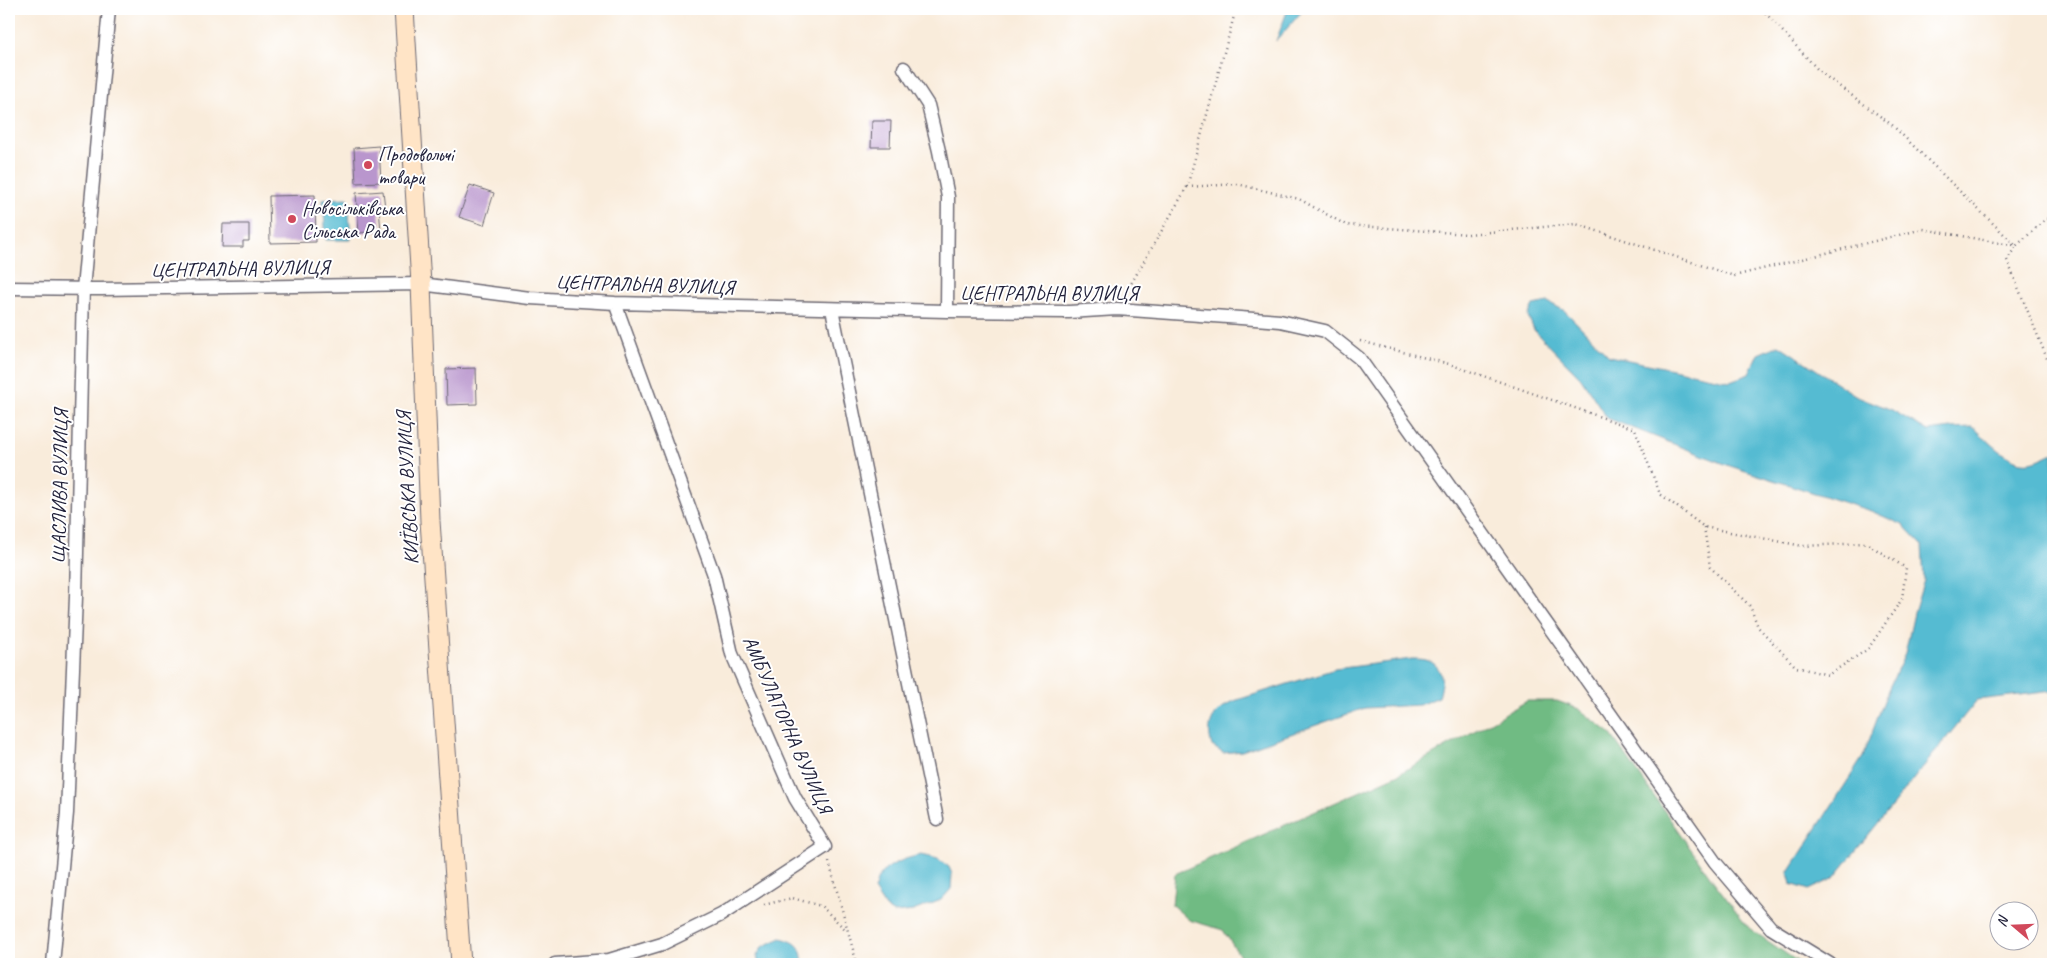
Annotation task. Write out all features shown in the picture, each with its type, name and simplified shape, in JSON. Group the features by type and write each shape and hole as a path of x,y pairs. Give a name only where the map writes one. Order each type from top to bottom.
{"street":[{"name":"ЩАСЛИВА ВУЛИЦЯ","path":"53,964 67,813 76,597 83,289 109,9"},
{"name":"КИЇВСЬКА ВУЛИЦЯ","path":"404,9 421,284 430,521 461,964"},
{"path":"904,68 928,105 948,197 947,311"},
{"name":"ЦЕНТРАЛЬНА ВУЛИЦЯ","path":"9,288 83,289 421,284 530,298 615,303 947,311 1069,312 1117,309 1280,321 1325,331 1358,358 1715,862 1771,928 1830,964"},
{"name":"АМБУЛАТОРНА ВУЛИЦЯ","path":"615,303 714,575 732,654 795,798 825,847"},
{"path":"832,308 937,819"},
{"path":"555,964 609,960 662,944 721,915 825,847"}],"path":[{"path":"1117,309 1187,187 1236,9"},
{"path":"1762,9 1820,72 1892,125 2016,246"},
{"path":"1187,187 1237,184 1299,199 1346,225 1468,234 1576,224 1734,276 1923,229 2016,246"},
{"path":"2053,217 2046,219 2016,246 2007,260 2050,366 2053,368"},
{"path":"1354,339 1449,364 1635,429 1660,494 1704,528 1803,546 1866,543 1906,568 1902,599 1868,649 1836,670 1828,675 1796,667 1758,627 1750,606 1710,567 1704,528"},
{"path":"825,847 857,964"},
{"path":"756,907 792,898 821,906 847,931"}],"green space":[{"path":"1527,701 1557,701 1579,709 1610,733 1711,878 1749,928 1801,964 1245,964 1223,930 1189,920 1172,905 1175,874 1397,775"}],"water":[{"path":"1288,9 1304,9 1276,41"},
{"path":"348,198 351,240 326,240 323,199"},
{"path":"1548,302 1565,311 1609,356 1730,381 1749,374 1758,354 1779,345 1855,395 1892,410 1928,431 1973,427 2003,453 2022,462 2034,461 2053,453 2053,691 1977,700 1833,879 1809,890 1791,884 1788,873 1863,757 1888,690 1905,654 1924,580 1922,545 1903,525 1871,511 1730,466 1607,418 1581,378 1534,330 1528,316 1533,305"},
{"path":"1412,659 1427,660 1437,667 1442,682 1439,697 1419,705 1365,708 1242,751 1223,753 1212,746 1210,731 1213,719 1221,709 1234,701 1335,669"},
{"path":"922,855 938,859 949,867 952,874 951,889 941,900 913,911 894,913 886,908 874,890 877,879 892,865 910,857"},
{"path":"781,938 798,946 803,964 759,964 757,956 762,947"}],"building":[{"path":"872,121 891,121 890,147 871,147"},
{"name":"Продовольчі товари","path":"379,146 381,182 356,183 354,148"},
{"path":"470,185 494,193 484,225 459,217"},
{"path":"383,191 385,208 379,209 381,231 359,233 356,193"},
{"name":"Новосільківська Сільська Рада","path":"315,195 316,242 270,243 269,196"},
{"path":"223,224 249,224 249,241 243,241 243,247 222,247"},
{"path":"476,368 477,404 447,405 446,369"}],"place":[{"name":"Продовольчі товари","path":"368,165"},
{"name":"Новосільківська Сільська Рада","path":"292,219"}]}
